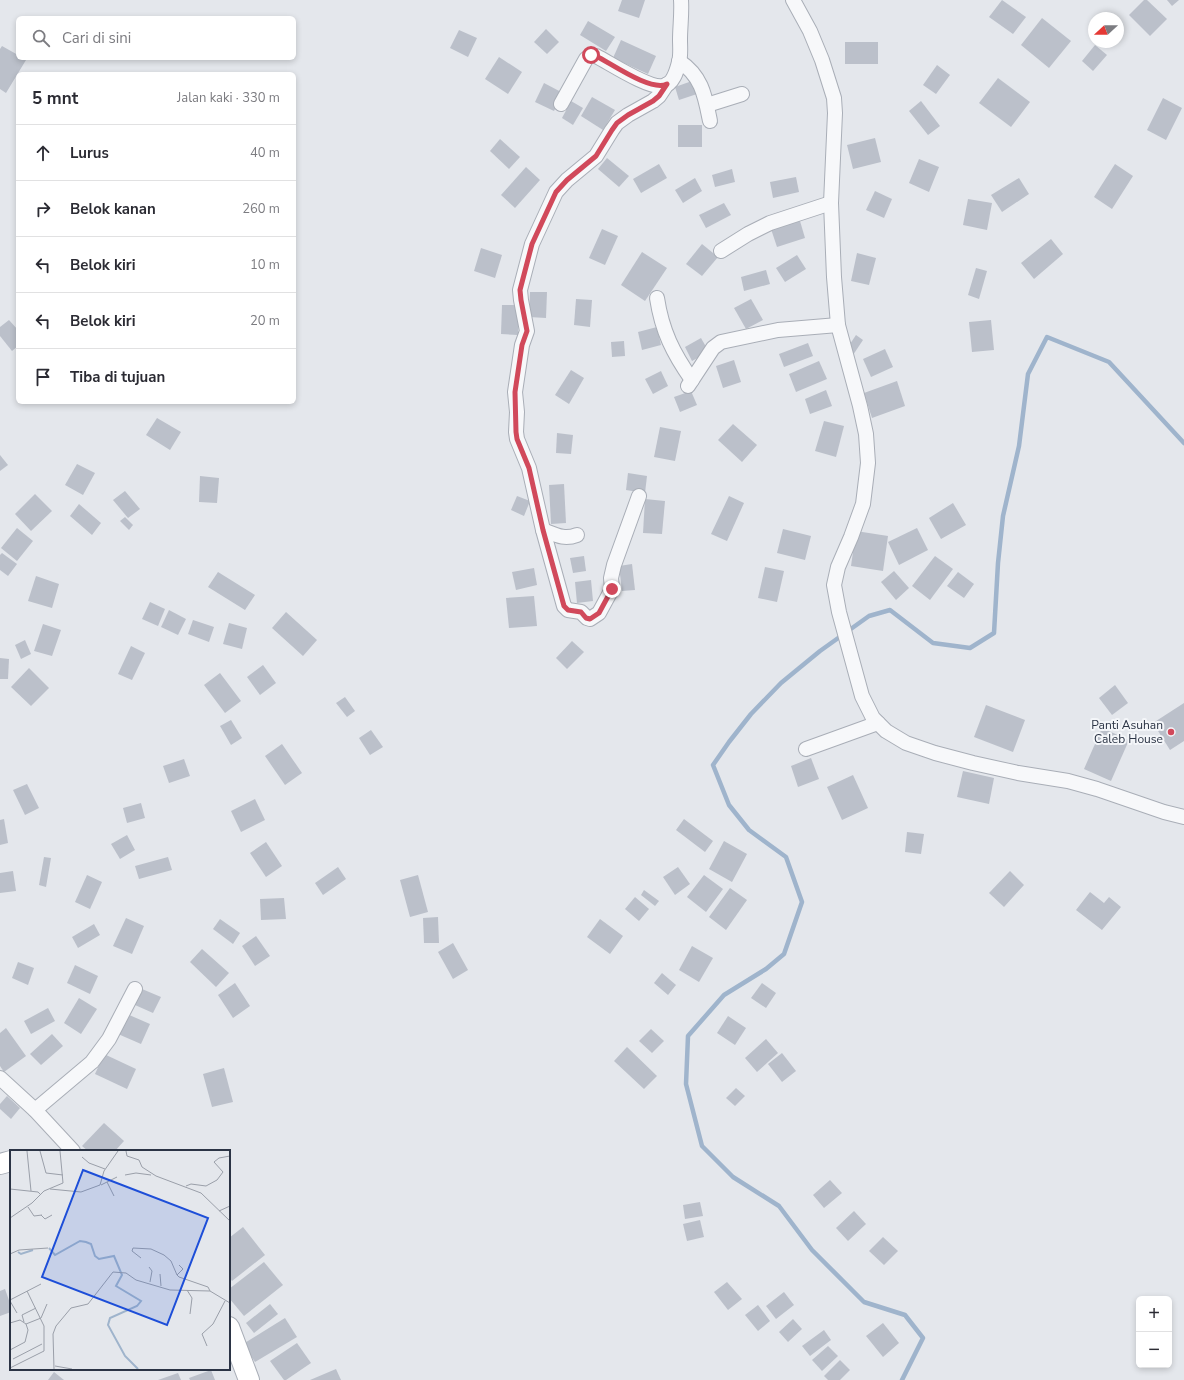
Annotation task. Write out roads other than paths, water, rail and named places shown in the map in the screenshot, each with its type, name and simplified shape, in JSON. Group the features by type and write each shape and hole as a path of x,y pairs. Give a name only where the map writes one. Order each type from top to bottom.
{"street":[{"path":"639,496 614,565 611,578 612,589 599,613 590,619 586,618 581,612 568,610 564,606 543,530 529,468 517,439 515,392 522,345 527,331 520,290 530,250 548,210 560,188 567,180 596,156 617,123 653,101 659,96 674,76 679,61 682,10 681,0"},
{"path":"793,0 810,31 822,60 834,98 835,113 831,204 834,278 838,325 860,406 866,434 868,463 863,504 838,567 834,585 839,612 862,696 873,718 886,731 906,743 935,753 1018,773 1068,781 1184,817"},
{"path":"560,104 586,59 591,55 596,56 639,79 656,86 663,86 667,84"},
{"path":"679,61 689,68 697,77 707,104 710,121"},
{"path":"707,104 742,94"},
{"path":"721,251 748,234 770,223 831,204"},
{"path":"657,298 660,317 667,337 690,383 713,348 720,342 778,330 838,325"},
{"path":"543,530 562,538 570,538 577,535"},
{"path":"806,749 878,723"},
{"path":"35,1110 92,1062 109,1039 135,990"},
{"path":"0,1078 35,1110 73,1150"},
{"path":"0,1164 10,1161"},
{"path":"230,1330 250,1380"}],"waterway":[{"path":"902,1380 923,1338 905,1315 864,1302 812,1250 779,1206 733,1177 702,1146 686,1084 688,1036 724,995 766,969 784,954 802,902 786,857 749,830 729,805 713,765 751,714 781,683 820,651 869,616 890,610 933,643 970,648 994,633 998,563 1003,516 1019,446 1028,374 1047,337 1109,362 1184,443"}],"place":[{"name":"Panti Asuhan Caleb House","path":"1171,732"}]}
